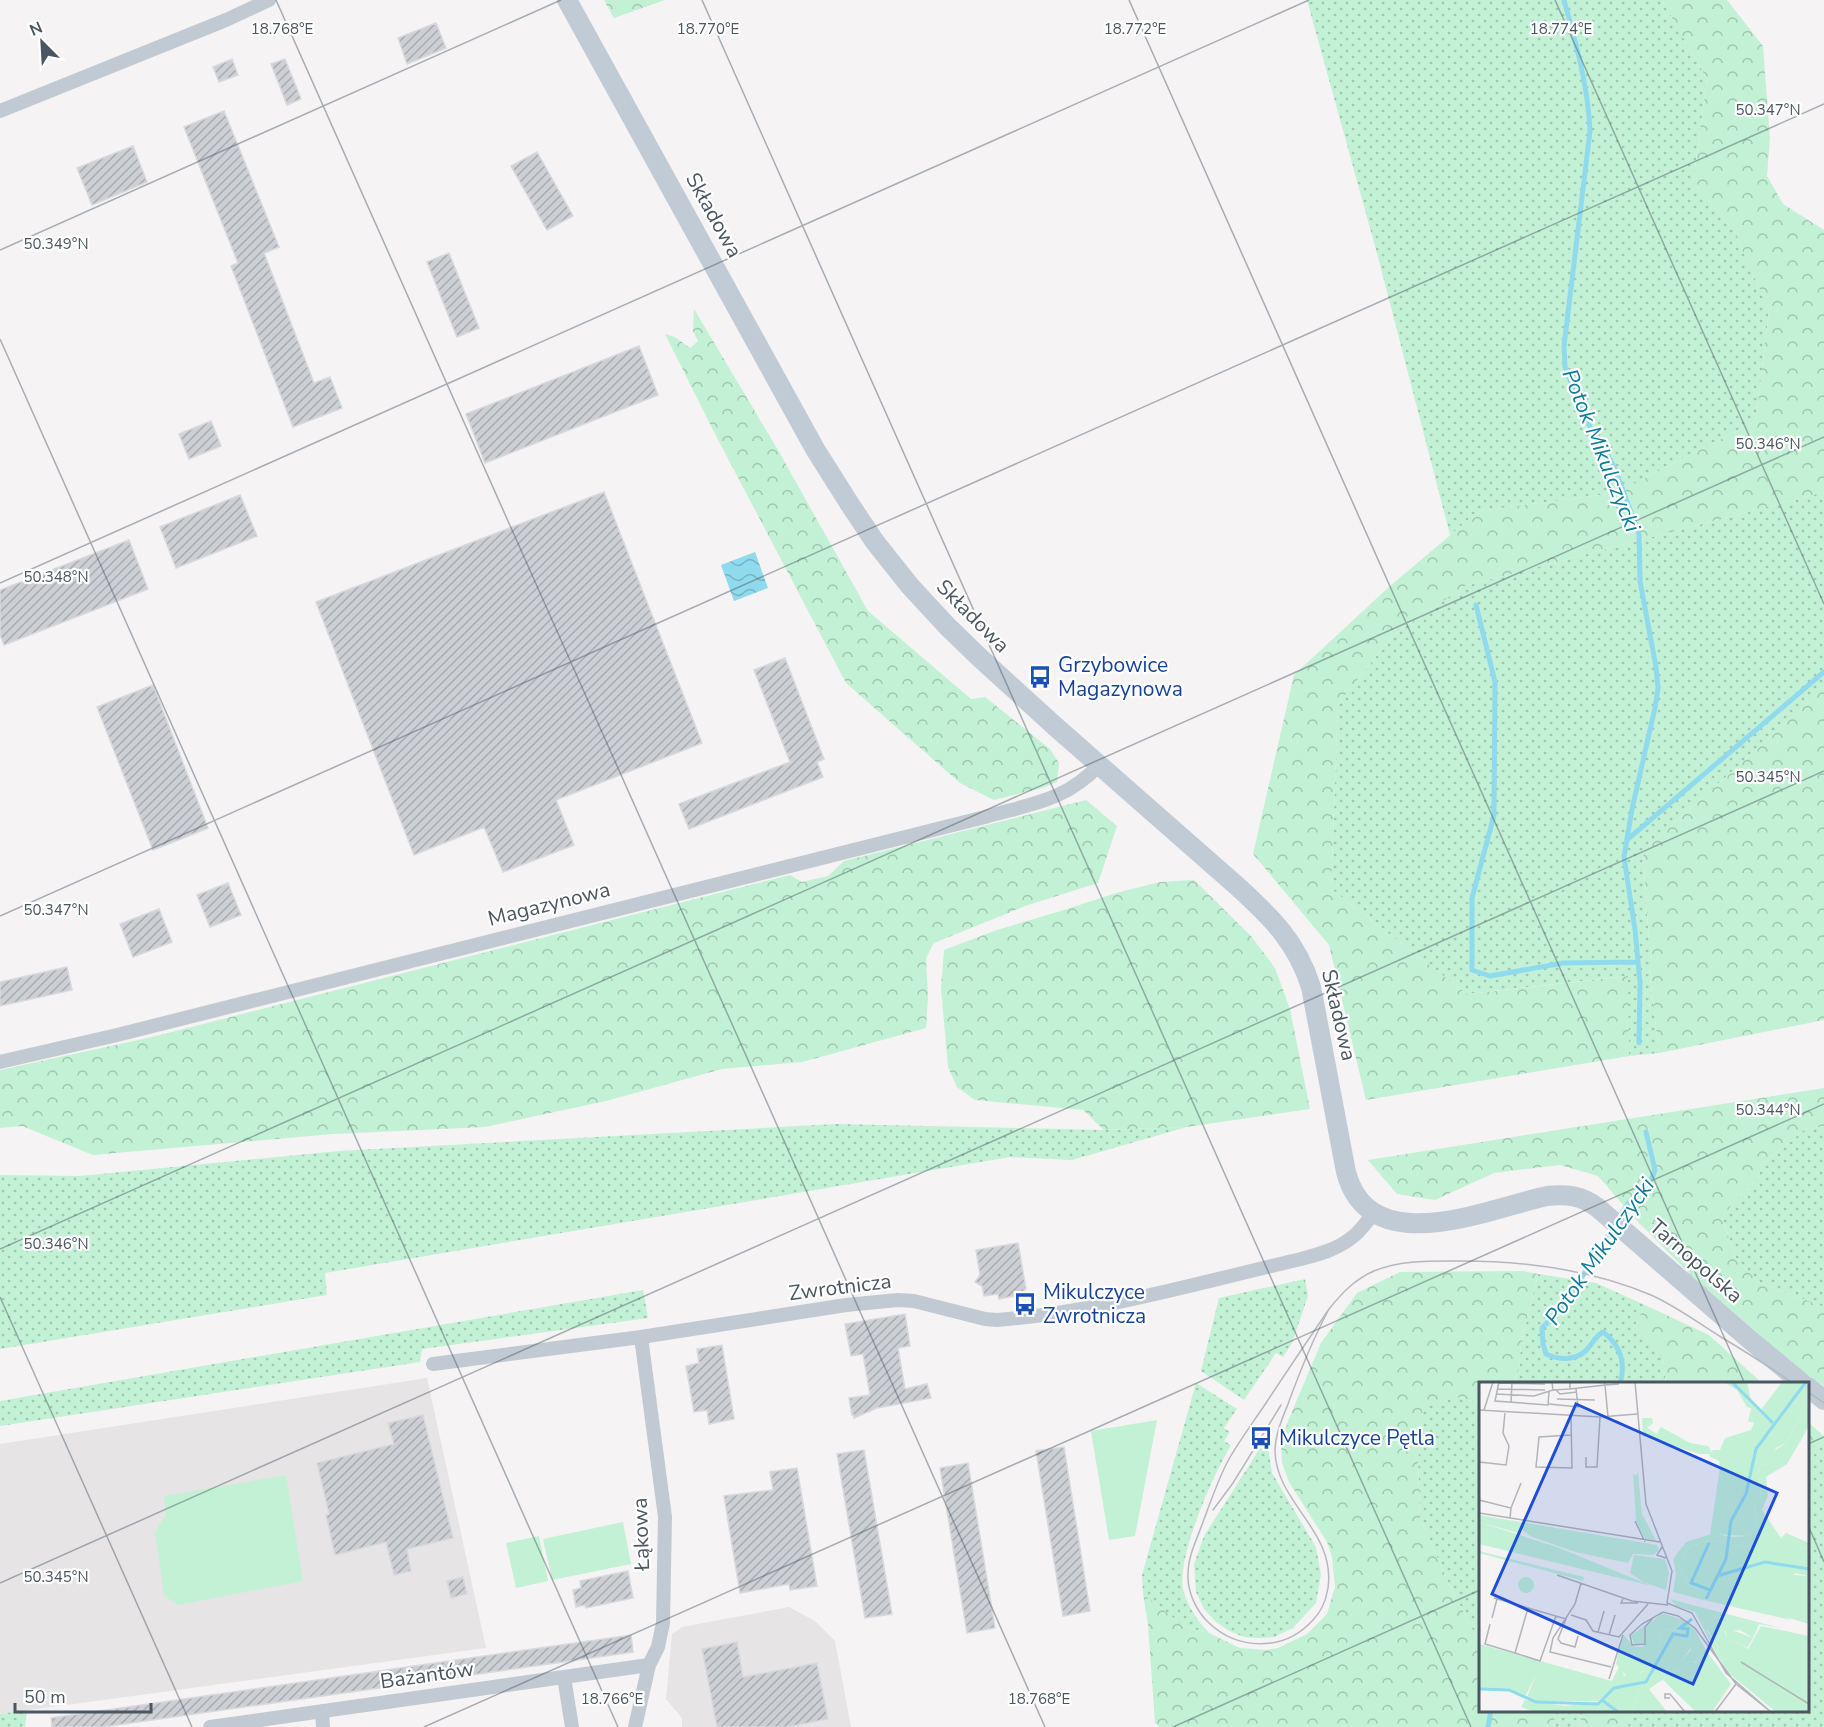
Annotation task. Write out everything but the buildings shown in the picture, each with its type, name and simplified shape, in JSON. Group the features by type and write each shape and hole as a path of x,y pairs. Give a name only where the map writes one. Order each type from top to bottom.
{"main road":[{"name":"Składowa","path":"567,0 807,433 863,525 899,572 947,626 1004,680 1251,899 1276,923 1292,944 1304,967 1314,997 1348,1179 1360,1201 1374,1213"},
{"name":"Tarnopolska","path":"1374,1213 1395,1221 1432,1223 1532,1199 1561,1194 1581,1197 1598,1208 1802,1382"},
{"path":"1809,1388 1824,1400"}],"street":[{"path":"0,111 226,20 269,0"},
{"name":"Magazynowa","path":"0,1062 117,1035 985,817 1061,794 1082,782 1099,765"},
{"name":"Zwrotnicza","path":"433,1364 641,1337 846,1305 898,1300 914,1301 997,1320 1084,1308 1141,1297 1322,1253 1340,1246 1356,1234 1374,1213"},
{"name":"Łąkowa","path":"635,1727 649,1665 658,1647 663,1623 665,1517 641,1337"},
{"name":"Bażantów","path":"210,1727 649,1665"},
{"path":"564,1677 572,1727"},
{"path":"322,1711 323,1727"}],"shaded area":[{"path":"427,1378 486,1648 0,1714 0,1444"},
{"path":"789,1607 815,1621 835,1641 851,1727 682,1727 682,1718 666,1699 672,1634 682,1627"}],"green space":[{"path":"604,0 665,0 614,18"},
{"path":"1307,0 1662,0 1707,79 1693,182 1734,231 1769,310 1756,421 1616,493 1479,511 1450,535 1378,257"},
{"path":"1662,0 1727,0 1763,46 1770,138 1767,176 1783,204 1824,230 1824,492 1465,586 1394,634 1338,704 1331,889 1467,994 1628,976 1629,1056 1366,1100 1329,945 1253,854 1294,675 1390,586 1479,511 1616,493 1756,421 1769,310 1734,231 1693,182 1707,79"},
{"path":"694,309 778,450 868,611 971,699 985,697 1050,749 1059,763 1057,782 994,800 960,783 846,683 665,334 675,337 690,348 698,341 693,331"},
{"path":"1824,492 1824,689 1643,851 1649,967 1659,1053 1629,1056 1627,976 1467,994 1331,889 1338,704 1394,634 1465,586"},
{"path":"1824,689 1824,1020 1659,1053 1649,967 1643,851"},
{"path":"1086,800 1117,826 1098,883 1028,905 934,943 926,958 928,996 926,1028 802,1062 722,1069 606,1101 485,1127 333,1134 93,1155 22,1126 0,1128 0,1070 152,1037 790,875 802,882 828,876 844,861"},
{"path":"1194,880 1251,936 1275,968 1290,1009 1310,1109 1187,1127 1104,1130 1083,1110 975,1100 957,1087 948,1067 941,988 944,950 997,930 1116,893 1160,882"},
{"path":"1824,1088 1824,1126 1804,1130 1766,1161 1755,1181 1736,1199 1722,1218 1736,1258 1758,1282 1824,1307 1824,1386 1803,1372 1694,1278 1639,1223 1598,1176 1560,1165 1494,1173 1435,1200 1397,1194 1368,1160"},
{"path":"837,1124 1104,1130 1187,1127 1072,1160 1010,1157 325,1273 327,1295 0,1349 0,1175 80,1176 339,1151"},
{"path":"1824,1126 1824,1307 1758,1282 1736,1258 1722,1217 1736,1199 1755,1181 1766,1161 1804,1130"},
{"path":"1523,1271 1538,1274 1514,1382 1479,1382 1479,1404 1460,1397 1423,1407 1418,1461 1420,1518 1449,1584 1476,1636 1479,1638 1479,1712 1556,1712 1553,1727 1160,1727 1155,1723 1148,1624 1143,1594 1185,1627 1209,1633 1240,1648 1266,1650 1278,1648 1307,1634 1327,1614 1335,1587 1332,1557 1327,1542 1289,1482 1282,1463 1281,1442 1321,1343 1357,1293 1400,1272"},
{"path":"1538,1274 1596,1283 1645,1305 1635,1326 1663,1358 1666,1382 1515,1382 1519,1368 1521,1344"},
{"path":"1305,1279 1308,1296 1292,1343 1283,1357 1276,1353 1244,1400 1201,1371 1219,1298"},
{"path":"643,1290 648,1318 422,1349 420,1362 0,1426 0,1401"},
{"path":"1645,1305 1709,1335 1761,1382 1666,1382 1663,1358 1635,1326"},
{"path":"1196,1383 1237,1409 1224,1428 1230,1432 1224,1441 1231,1445 1198,1516 1185,1557 1183,1589 1197,1618 1209,1633 1185,1627 1143,1594 1142,1575"},
{"path":"1460,1397 1479,1404 1479,1638 1476,1636 1449,1584 1420,1518 1418,1461 1423,1406"},
{"path":"1157,1420 1135,1536 1109,1540 1091,1431"},
{"path":"1809,1423 1824,1438 1809,1462"},
{"path":"1273,1428 1269,1453 1272,1473 1316,1547 1321,1575 1316,1603 1293,1628 1274,1637 1244,1637 1229,1631 1204,1609 1196,1592 1194,1564 1204,1536"},
{"path":"1824,1438 1824,1727 1627,1727 1636,1712 1809,1712 1809,1462"},
{"path":"286,1475 303,1581 178,1605 164,1595 155,1532 166,1515 164,1496"},
{"path":"623,1522 631,1564 552,1580 543,1539"},
{"path":"539,1536 548,1581 516,1588 506,1543"},
{"path":"27,1710 25,1727 0,1727 0,1714"},
{"path":"1556,1712 1583,1712 1579,1727 1553,1727"},
{"path":"1583,1712 1636,1712 1627,1727 1579,1727"}],"water":[{"path":"755,552 768,588 734,601 721,565"}],"waterway":[{"name":"Potok Mikulczycki","path":"1564,0 1584,81 1590,131 1564,346 1565,367 1592,432 1603,446 1615,469 1639,534 1640,581 1658,688 1624,857 1640,983 1639,1043"},
{"path":"1476,605 1495,682 1494,815 1472,898 1472,970 1490,976 1563,963 1638,962"},
{"path":"1628,839 1824,672"},
{"name":"Potok Mikulczycki","path":"1620,1382 1622,1362 1620,1355 1614,1343 1603,1332 1581,1355 1558,1358 1546,1354 1542,1328 1565,1304 1627,1205 1652,1178 1655,1170 1646,1132"},
{"name":"Potok Mikulczycki","path":"1488,1727 1491,1712"}],"tram line":[{"path":"1329,1309 1349,1287 1361,1278 1392,1265 1431,1261 1476,1261 1552,1267 1602,1278 1651,1295 1669,1304 1791,1382"},
{"path":"1329,1309 1307,1355 1283,1415 1275,1446 1278,1470 1285,1487 1323,1550 1328,1568 1326,1597 1313,1620 1288,1638 1262,1644 1237,1640 1216,1629 1200,1613 1189,1587 1190,1561 1221,1474 1229,1459 1329,1309"},
{"path":"1809,1393 1824,1403"},
{"path":"1213,1510 1233,1483 1281,1405"}],"place":[{"name":"Grzybowice Magazynowa","path":"1040,677"},
{"name":"Mikulczyce Zwrotnicza","path":"1025,1304"},
{"name":"Mikulczyce Pętla","path":"1261,1438"}]}
